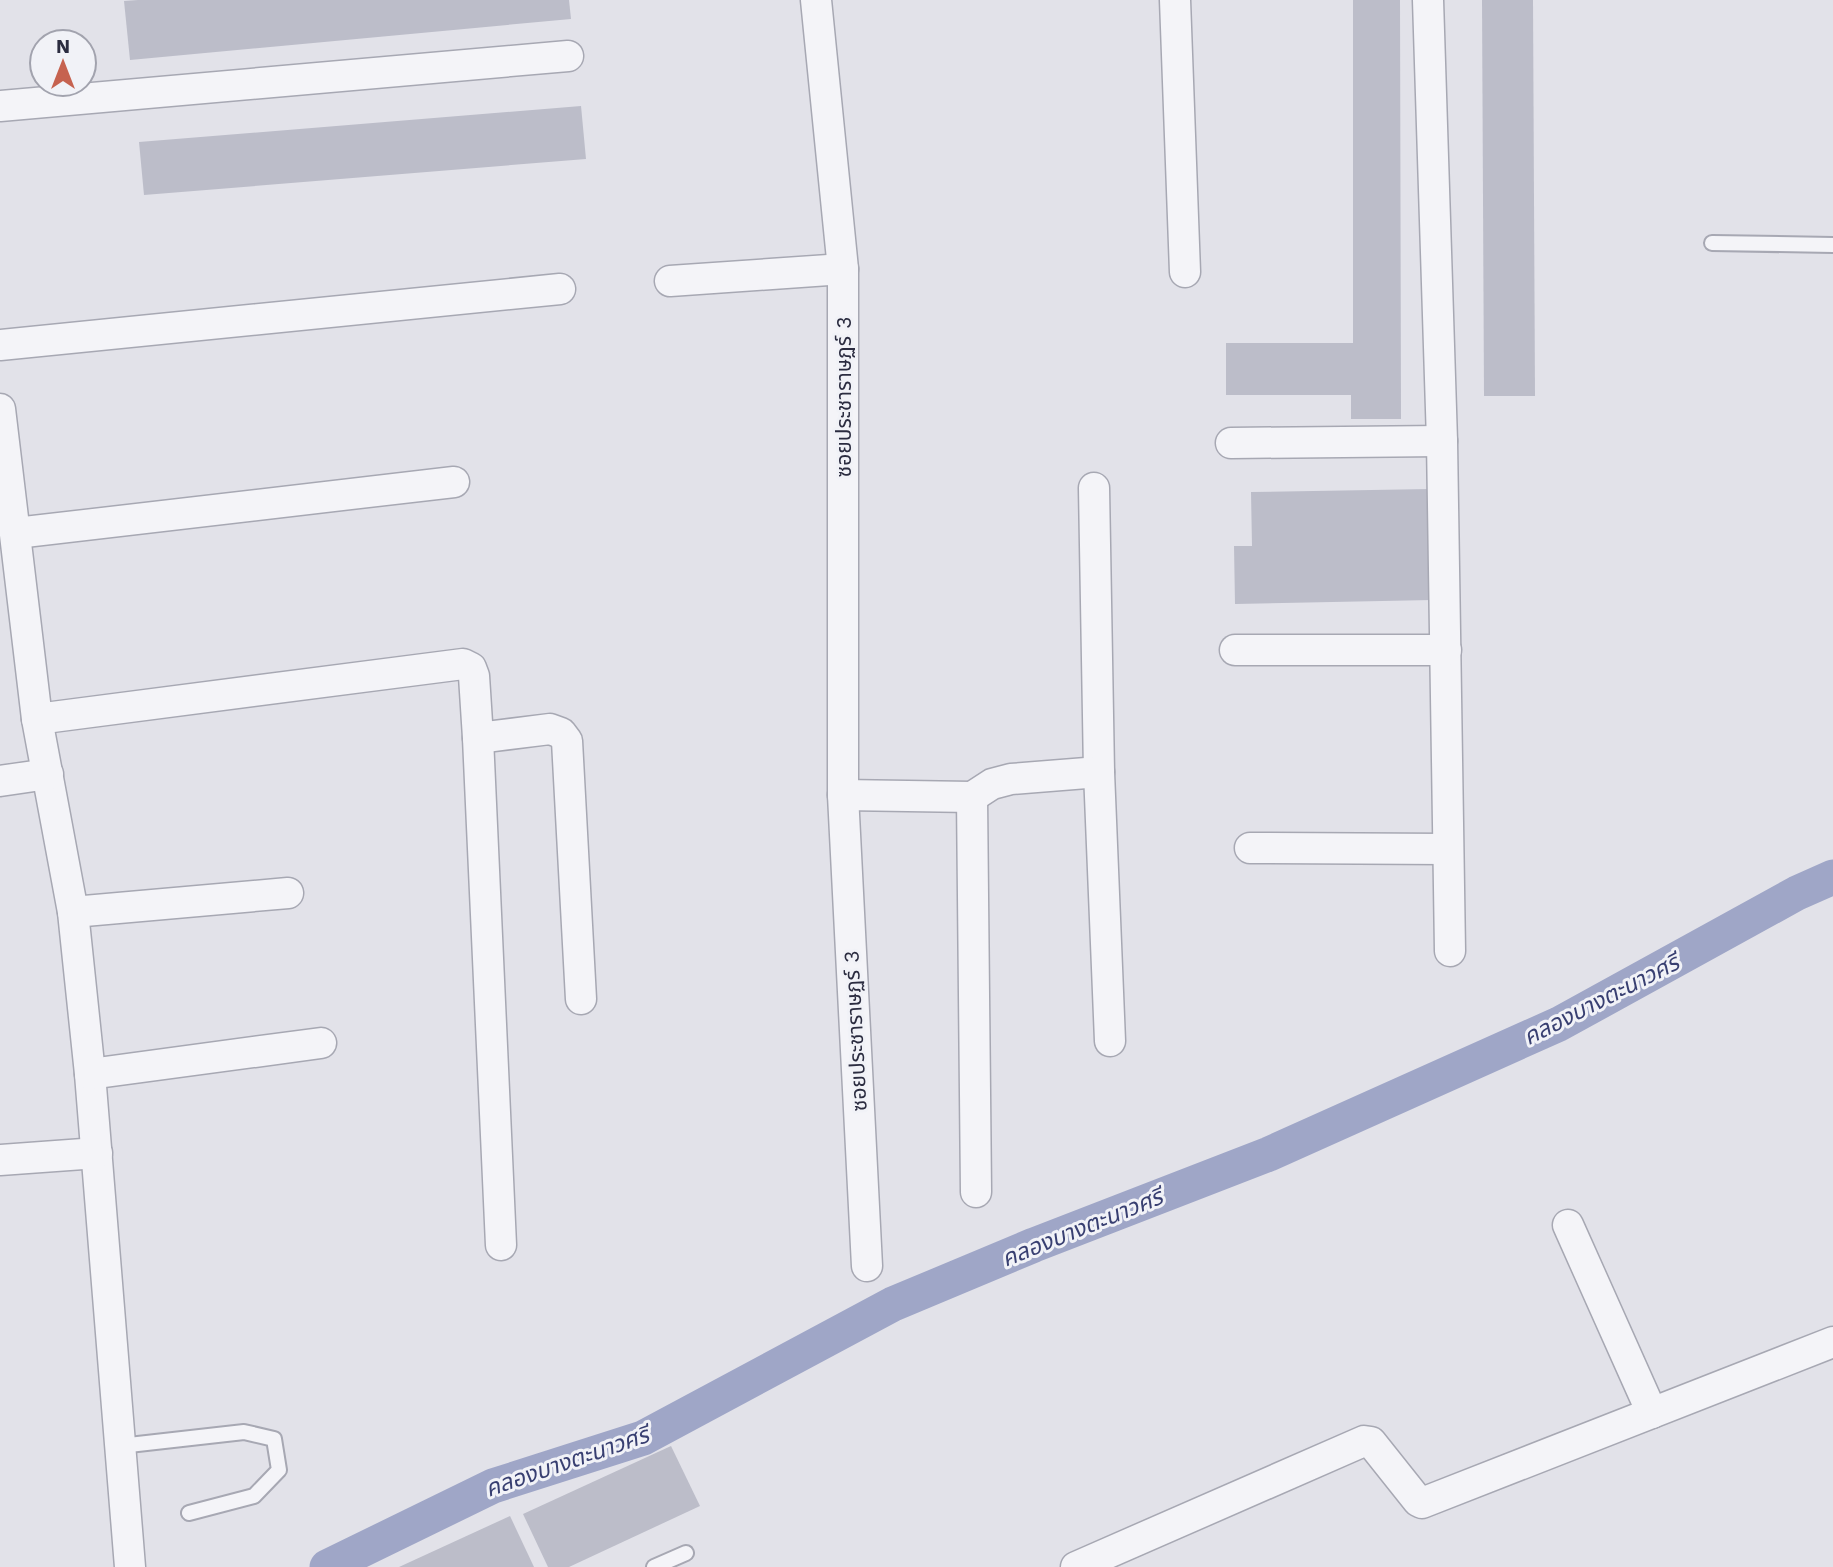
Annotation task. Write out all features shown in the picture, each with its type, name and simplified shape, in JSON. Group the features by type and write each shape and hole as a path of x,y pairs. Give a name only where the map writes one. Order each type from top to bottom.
{"street":[{"name":"ซอยประชาราษฏร์ 3","path":"816,0 843,269 843,795 867,1266"},
{"path":"1175,0 1185,272"},
{"path":"1428,0 1442,441 1450,951"},
{"path":"0,106 568,56"},
{"path":"670,281 843,269"},
{"path":"0,345 560,289"},
{"path":"0,409 16,533 11,592 73,912 97,1153 130,1567"},
{"path":"1231,443 1442,441"},
{"path":"16,533 454,482"},
{"path":"1094,488 1099,772 1110,1041"},
{"path":"1235,650 1446,650"},
{"path":"37,719 463,664 471,668 478,738 501,1245"},
{"path":"478,738 550,729 561,733 567,741 582,999"},
{"path":"843,795 972,797 992,784 1011,779 1099,772"},
{"path":"0,781 48,775"},
{"path":"972,797 976,1192"},
{"path":"1250,848 1447,849"},
{"path":"73,912 288,893"},
{"path":"90,1074 321,1044"},
{"path":"0,1160 97,1153"},
{"path":"1568,1225 1652,1413"},
{"path":"1076,1567 1364,1441 1370,1442 1422,1503 1833,1342"}],"lane":[{"path":"1712,243 1833,245"},
{"path":"120,1446 244,1432 274,1439 279,1470 254,1496 189,1513"},
{"path":"654,1567 686,1553"}],"building":[{"path":"569,0 571,19 130,60 124,1"},
{"path":"1353,0 1400,0 1401,419 1351,419 1351,395 1226,395 1226,343 1353,343"},
{"path":"1482,0 1533,0 1535,396 1484,396"},
{"path":"581,106 586,159 144,195 139,142"},
{"path":"1430,489 1432,600 1235,604 1234,546 1252,546 1251,492"},
{"path":"671,1446 700,1506 569,1567 548,1567 523,1514"},
{"path":"510,1516 534,1567 399,1567"}],"waterway":[{"name":"คลองบางตะนาวศรี","path":"327,1567 493,1486 643,1438 893,1304 1034,1245 1269,1154 1559,1024 1797,893 1833,877"}]}
